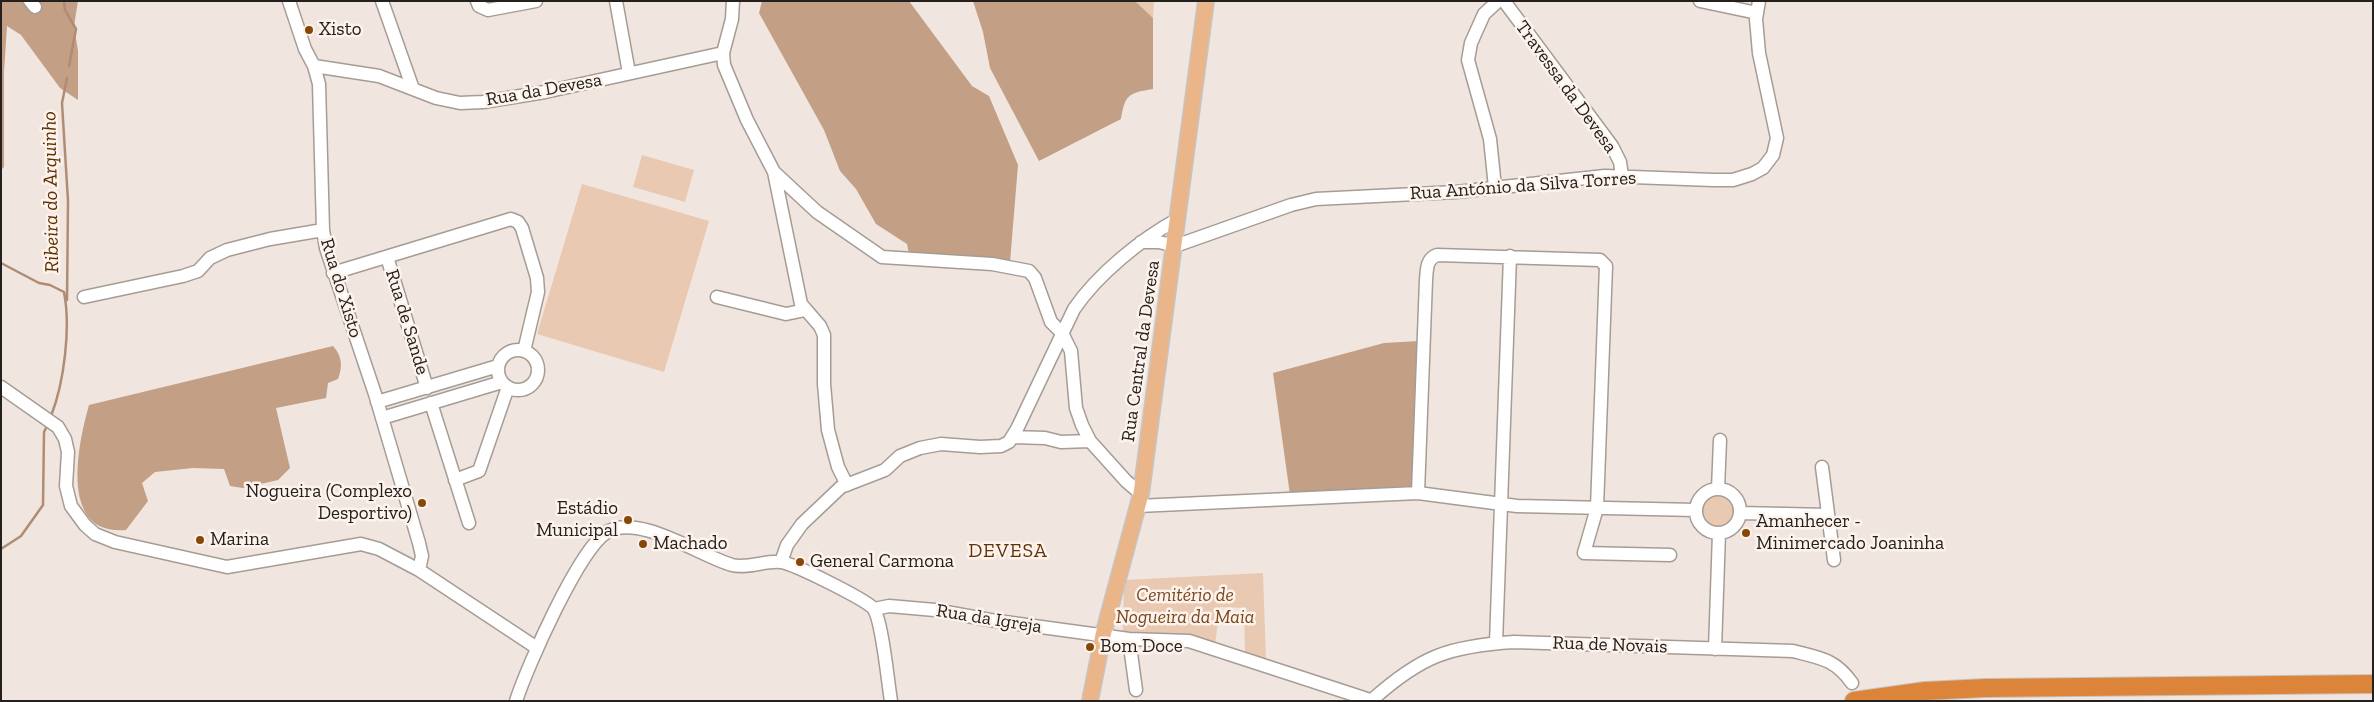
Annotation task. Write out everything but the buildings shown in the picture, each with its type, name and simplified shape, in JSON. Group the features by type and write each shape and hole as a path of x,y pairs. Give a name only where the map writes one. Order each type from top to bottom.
{"highway":[{"path":"1853,692 1999,687 2373,684"}],"main road":[{"name":"Rua Central da Devesa","path":"1090,701 1104,635 1140,500 1206,1"}],"street":[{"name":"Rua do Xisto","path":"289,1 319,84 323,230 333,273 377,402 419,543 422,556 419,570"},
{"path":"382,1 413,89"},
{"path":"477,1 479,6 488,10 536,1"},
{"path":"616,1 629,73"},
{"path":"733,1 732,19 723,53 724,66 747,120 774,172 797,290 805,310 820,326 824,335 824,384 828,430 838,466 846,485"},
{"path":"1495,187 1490,139 1468,60 1471,43 1484,14 1498,1"},
{"name":"Travessa da Devesa","path":"1504,1 1612,146 1620,162 1622,176"},
{"path":"1700,1 1758,7"},
{"name":"Rua António da Silva Torres","path":"1175,246 1283,208 1316,199 1425,194 1577,178 1622,176 1733,180 1752,174 1763,168 1773,155 1777,138 1762,72 1758,7"},
{"name":"Rua da Devesa","path":"314,66 379,76 436,98 460,103 482,102 545,92 723,53"},
{"path":"774,172 817,212 882,257 992,264 1029,271 1035,278 1051,322 1062,334 1071,351 1076,408 1090,441 1140,500 1418,493 1445,495 1501,505 1696,510"},
{"path":"781,562 787,546 802,524 841,487 885,470 900,456 920,448 941,444 990,448 1009,442 1062,334 1083,296 1142,242 1178,220"},
{"path":"333,273 504,221 518,222 522,228 537,278 538,292 524,350"},
{"path":"84,297 183,276 198,271 210,258 227,250 270,239 323,230"},
{"path":"1142,242 1159,242 1175,246"},
{"path":"1418,493 1428,264 1432,257 1437,255 1510,256 1600,260 1606,266 1597,508 1584,553 1670,555"},
{"path":"1496,643 1510,256"},
{"name":"Rua de Sande","path":"387,257 427,388"},
{"path":"717,297 786,314 805,310"},
{"path":"377,402 498,366 505,355 517,350 524,350 537,362 538,368 535,380 527,388 521,389 505,384 382,418"},
{"path":"455,480 479,471 505,384 498,366"},
{"path":"1,387 50,422 65,438 68,452 66,486 71,506 85,526 95,534 115,542 227,567 361,544 379,549 419,570 537,648"},
{"path":"431,403 469,523"},
{"path":"1012,437 1046,438 1061,442 1090,441"},
{"path":"1718,489 1720,440"},
{"path":"1822,467 1834,560"},
{"path":"1718,489 1727,491 1735,496 1739,504 1740,513 1736,525 1719,533 1704,527 1698,518 1696,510 1702,496 1718,489"},
{"path":"1740,513 1828,515"},
{"path":"516,701 526,671 579,566 599,539 608,531 628,527 647,530 710,558 735,566 781,562 807,572 874,609 878,617 891,701"},
{"path":"1714,649 1719,533"},
{"name":"Rua da Igreja","path":"874,609 889,606 935,610 990,620 1129,639 1190,641 1373,700"},
{"path":"1129,639 1136,690"},
{"name":"Rua de Novais","path":"1373,700 1399,675 1428,659 1450,650 1496,643 1793,651 1832,662 1843,670 1853,692"}],"green space":[{"path":"1135,1 1154,1 1153,18 1137,3"},
{"path":"642,155 694,170 685,202 633,187"},
{"path":"582,184 709,221 664,372 537,334"},
{"path":"1719,494 1726,495 1731,499 1735,504 1735,518 1731,523 1726,527 1719,528 1712,527 1707,523 1703,518 1702,511 1703,504 1707,499 1712,495"},
{"name":"Cemitério de Nogueira da Maia","path":"1263,573 1266,660 1245,654 1244,608 1220,607 1215,645 1123,633 1124,580"}],"shaded area":[{"path":"1,1 78,1 74,26 78,51 78,100 60,88 21,35 7,26 4,72 4,167 1,170"},
{"path":"762,1 909,1 972,86 989,96 1018,165 1010,262 909,254 907,244 876,224 856,189 840,171 824,130 759,13"},
{"path":"973,1 1135,1 1153,18 1153,89 1130,96 1124,104 1121,119 1039,161 990,68 983,32"},
{"path":"1419,341 1414,486 1408,489 1290,495 1273,373 1384,343"},
{"path":"333,346 340,357 341,370 338,379 328,383 326,398 276,408 290,468 278,480 243,488 230,486 224,469 193,468 155,472 142,483 148,501 126,530 104,528 90,518 82,503 78,484 78,463 89,405"}],"waterway":[{"name":"Ribeira do Arquinho","path":"64,1 65,10 76,29 69,66"},
{"name":"Ribeira do Arquinho","path":"67,78 62,103 68,201 67,300"},
{"name":"Ribeira do Arquinho","path":"1,263 39,283 50,285 64,292 67,322 65,355 60,388 51,416"},
{"name":"Ribeira do Arquinho","path":"1,549 21,536 43,505 44,432 48,424"}],"place":[{"name":"Xisto","path":"309,30"},
{"name":"Nogueira (Complexo Desportivo)","path":"422,503"},
{"name":"Estádio Municipal","path":"628,520"},
{"name":"Amanhecer - Minimercado Joaninha","path":"1746,533"},
{"name":"Marina","path":"200,540"},
{"name":"Machado","path":"643,544"},
{"name":"General Carmona","path":"800,562"},
{"name":"Bom Doce","path":"1090,647"}],"district":[{"name":"DEVESA","path":"1008,551"}]}
